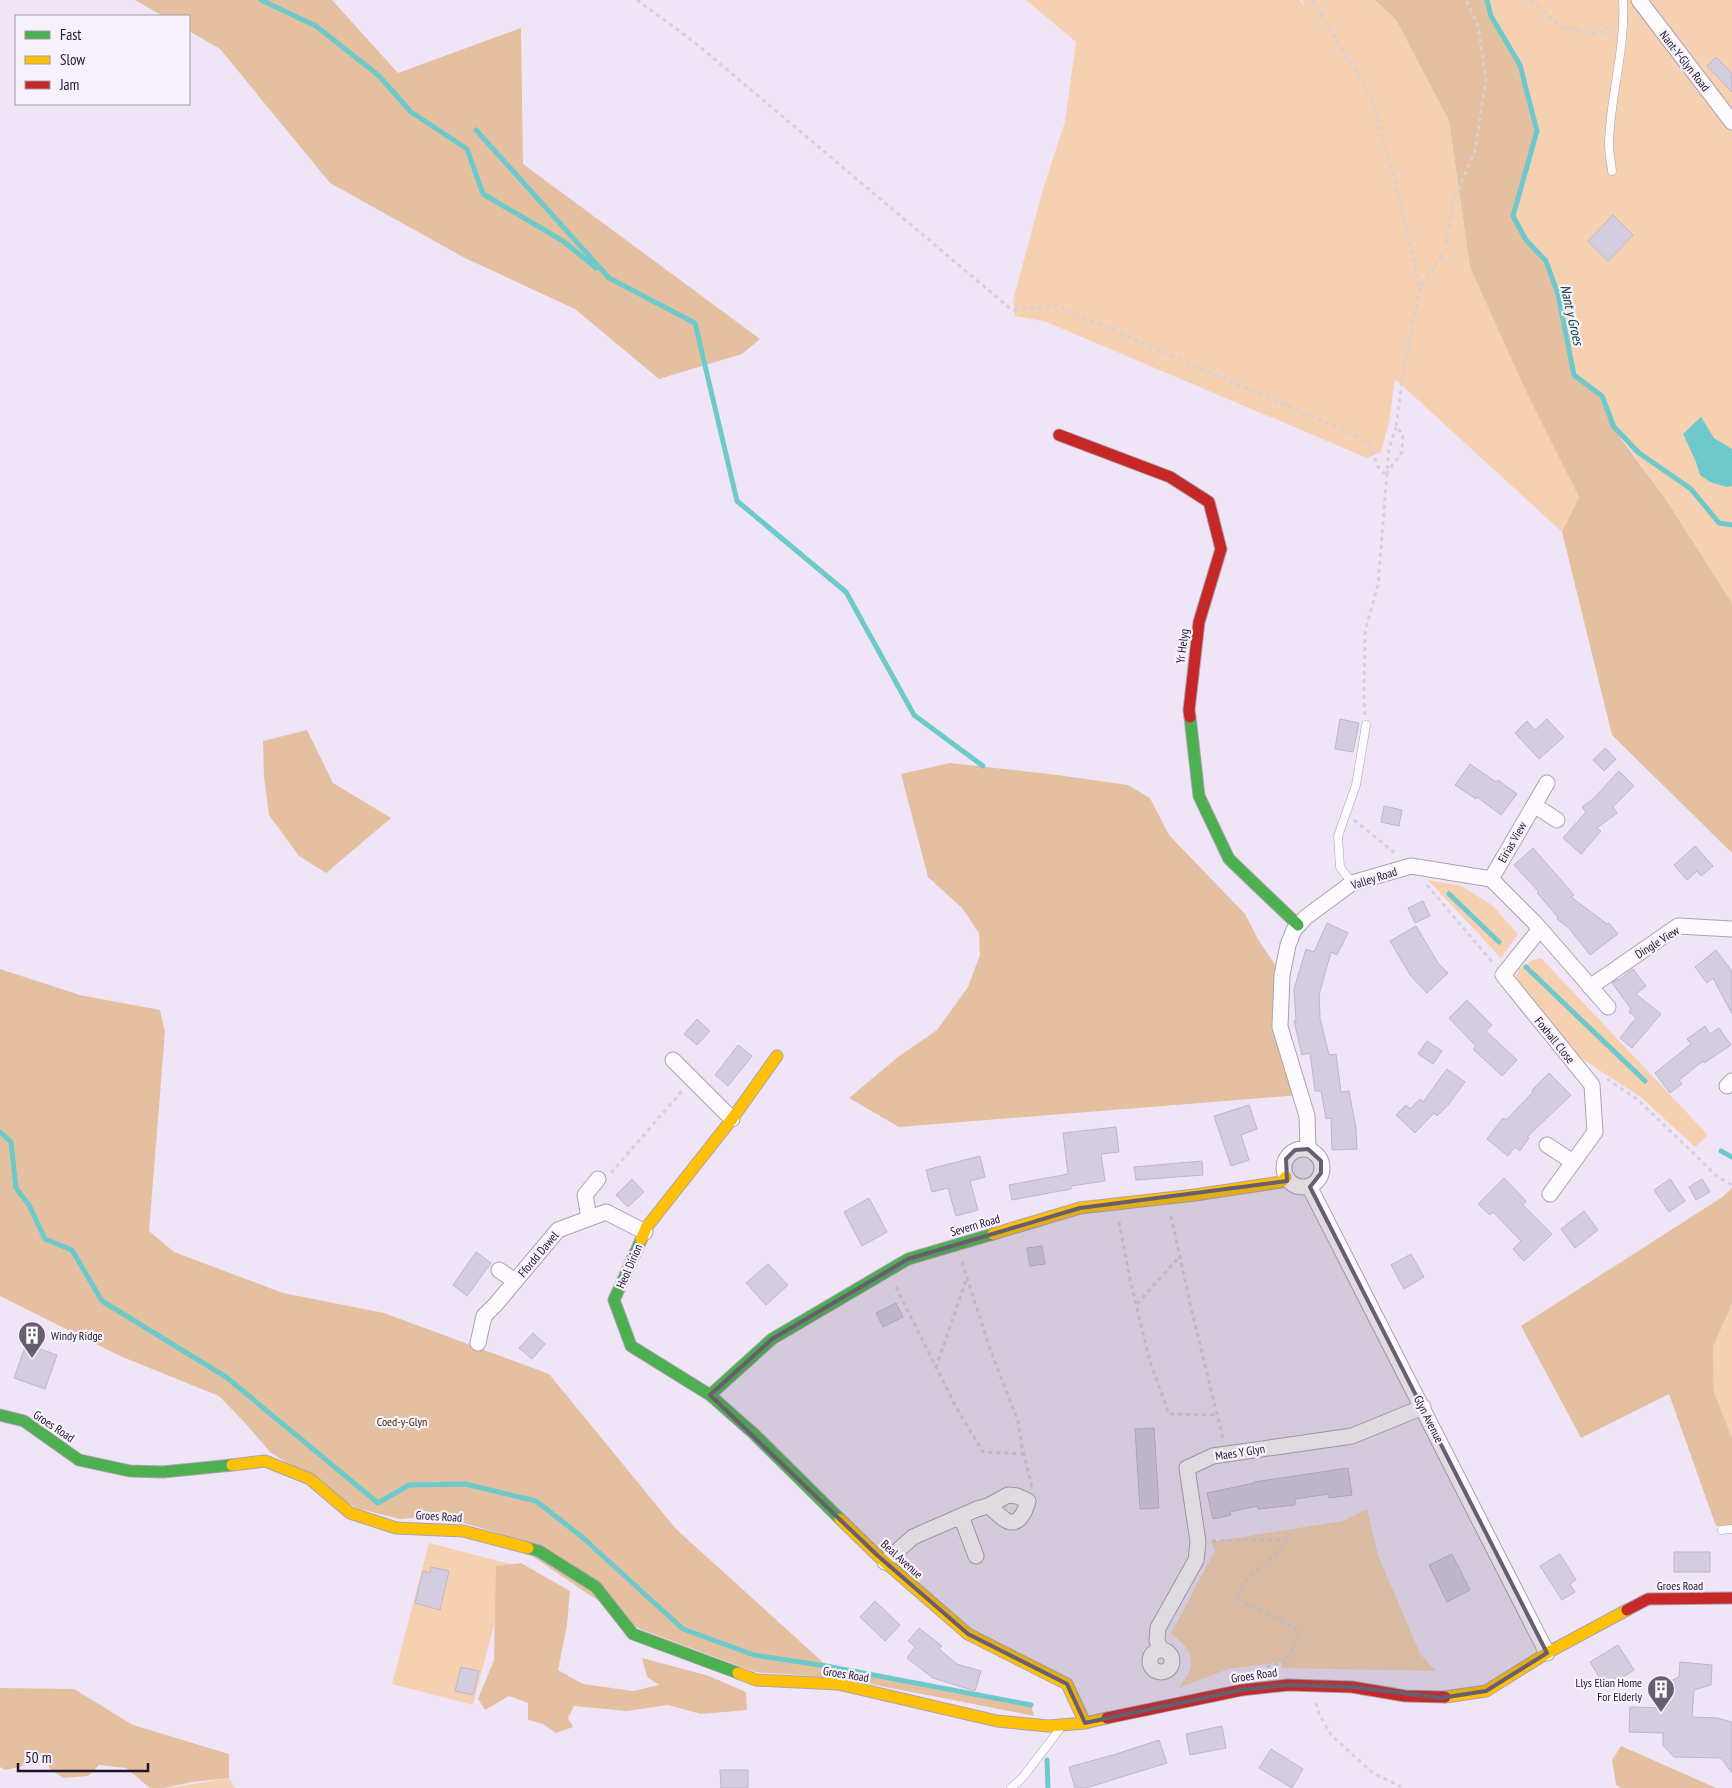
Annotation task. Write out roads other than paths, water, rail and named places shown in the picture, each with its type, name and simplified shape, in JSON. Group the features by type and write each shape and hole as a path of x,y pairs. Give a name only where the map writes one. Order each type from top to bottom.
{"street":[{"name":"Nant-Y-Glyn Road","path":"1638,0 1732,122"},
{"name":"Yr Helyg","path":"1059,435 1170,478 1209,502 1221,549 1199,622 1189,710 1199,796 1229,859 1298,925"},
{"name":"Eirias View","path":"1491,879 1547,783"},
{"path":"1534,806 1557,820"},
{"name":"Valley Road","path":"1308,1149 1307,1116 1280,1027 1282,975 1288,945 1298,925 1352,883 1411,866 1491,879"},
{"path":"1491,879 1540,929 1608,1007"},
{"name":"Dingle View","path":"1590,987 1678,926 1732,929"},
{"name":"Foxhall Close","path":"1540,929 1503,975 1592,1086 1595,1132 1550,1194"},
{"name":"Heol Dirion","path":"710,1395 631,1346 614,1300 644,1232 732,1119 776,1056"},
{"path":"673,1060 732,1119"},
{"path":"1547,1145 1573,1162"},
{"path":"1308,1149 1318,1156 1322,1167 1319,1178 1310,1186 1299,1186 1286,1177 1284,1165 1290,1154 1295,1150 1308,1149"},
{"name":"Severn Road","path":"710,1395 772,1339 908,1259 1080,1208 1281,1182 1286,1177"},
{"path":"589,1218 585,1195 598,1179"},
{"name":"Glyn Avenue","path":"1310,1186 1547,1653"},
{"name":"Ffordd Dawel","path":"478,1343 484,1316 558,1230 606,1212 644,1232"},
{"name":"Ffordd Dawel","path":"499,1270 515,1281"},
{"name":"Beal Avenue","path":"710,1395 753,1433 885,1562 968,1634 1067,1684 1085,1722"},
{"name":"Maes Y Glyn","path":"1161,1650 1157,1641 1158,1628 1196,1560 1198,1542 1187,1468 1213,1456 1352,1436 1423,1407"},
{"name":"Groes Road","path":"0,1415 24,1421 79,1460 130,1471 163,1472 265,1461 310,1479 350,1513 396,1528 464,1531 539,1550 596,1587 633,1634 756,1680 838,1684 997,1721 1048,1726 1063,1725 1242,1690 1288,1685 1352,1687 1405,1696 1441,1698 1486,1691 1547,1653 1648,1599 1732,1598"},
{"path":"885,1562 913,1537 988,1506 1008,1495 1017,1496 1028,1501 1024,1515 1018,1521 1013,1522 1005,1520 988,1506"},
{"path":"961,1516 976,1556"}],"lane":[{"path":"1612,171 1609,146 1612,108 1622,53 1625,20 1623,0"},
{"path":"1352,883 1340,868 1338,836 1356,785 1366,725"},
{"path":"1722,1530 1732,1529"},
{"path":"1011,1788 1023,1777 1050,1739 1063,1725"}],"waterway":[{"path":"261,0 316,26 378,75 411,112 467,149 483,194 563,241 596,268"},
{"name":"Nant y Groes","path":"1487,0 1491,16 1520,65 1537,131 1513,216 1526,240 1546,261 1558,294 1574,375 1602,396 1614,427 1639,453 1691,489 1719,523 1732,525"},
{"path":"476,130 609,278 695,323 737,501 846,592 914,715 983,766"},
{"path":"1449,894 1499,942"},
{"path":"1526,967 1645,1081"},
{"path":"0,1132 11,1142 16,1188 29,1205 45,1239 72,1250 102,1301 226,1377 378,1503 409,1485 465,1484 536,1501 582,1537 683,1629 754,1655 826,1666 1031,1705"},
{"path":"1721,1151 1732,1157"},
{"path":"1047,1760 1048,1788"}],"place":[{"name":"Windy Ridge","path":"32,1359"},
{"name":"Llys Elian Home For Elderly","path":"1661,1713"}],"park label":[{"name":"Coed-y-Glyn","path":"402,1421"}]}
